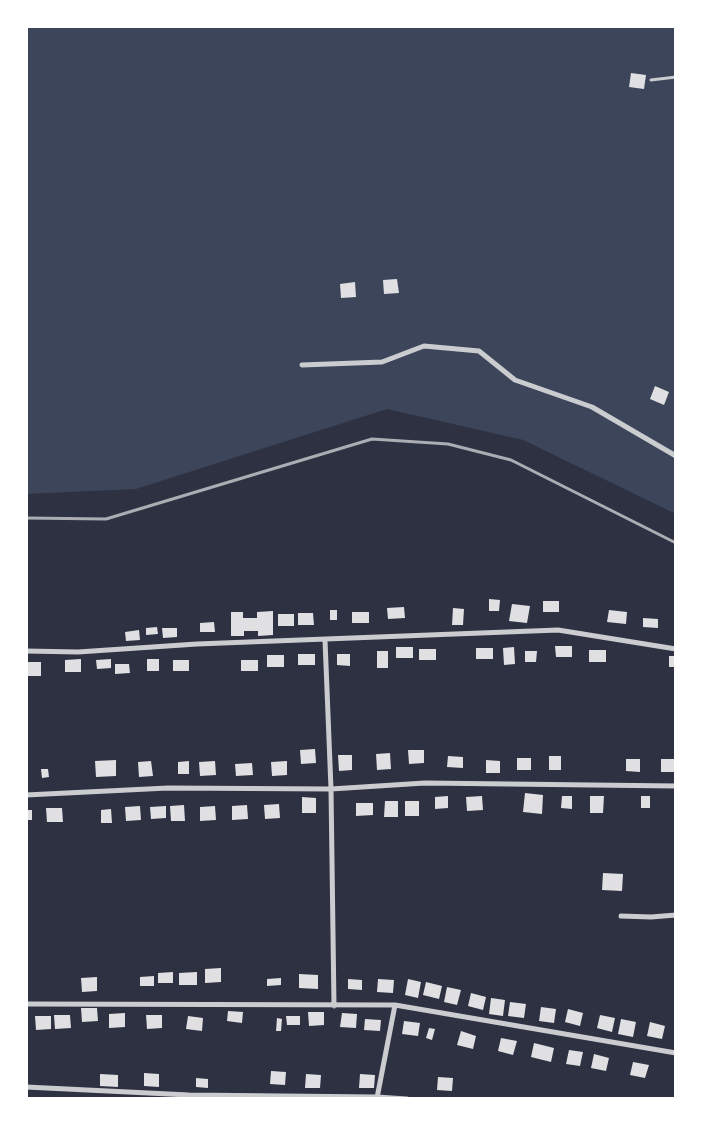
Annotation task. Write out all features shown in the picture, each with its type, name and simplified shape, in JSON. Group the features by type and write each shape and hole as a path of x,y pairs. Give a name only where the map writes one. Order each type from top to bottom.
{"street":[{"path":"302,365 382,362 424,346 479,351 515,380 592,407 676,456"},
{"path":"26,651 78,652 197,644 558,630 676,649"},
{"path":"325,640 331,789 334,1006"},
{"path":"26,794 168,788 331,789 425,783 676,786"},
{"path":"621,916 651,917 676,914"},
{"path":"26,1004 395,1005 676,1053"},
{"path":"377,1098 395,1005"},
{"path":"26,1087 189,1096 407,1099"}],"lane":[{"path":"651,80 676,77"}],"shaded area":[{"path":"26,26 676,26 676,514 523,440 387,409 136,489 26,494"}],"building":[{"path":"631,73 646,75 644,89 629,87"},
{"path":"397,279 399,293 384,294 383,280"},
{"path":"355,282 356,297 341,298 340,284"},
{"path":"655,386 669,392 664,405 650,399"},
{"path":"489,599 500,600 499,611 489,611"},
{"path":"543,601 559,601 559,612 543,612"},
{"path":"512,604 530,606 527,623 509,621"},
{"path":"404,607 405,618 388,619 387,608"},
{"path":"453,608 464,609 463,625 452,625"},
{"path":"330,610 337,610 337,620 330,620"},
{"path":"609,610 627,612 626,624 607,622"},
{"path":"273,611 273,635 258,636 258,631 244,631 244,636 231,636 231,612 243,612 243,618 257,618 257,612"},
{"path":"352,612 369,612 369,623 352,623"},
{"path":"298,613 313,613 314,625 298,625"},
{"path":"278,614 294,614 294,626 278,626"},
{"path":"643,618 658,619 658,628 643,627"},
{"path":"214,622 215,632 200,632 200,623"},
{"path":"157,627 158,634 146,635 146,628"},
{"path":"162,628 177,628 177,637 163,638"},
{"path":"139,630 140,640 126,641 125,632"},
{"path":"555,646 572,646 572,657 556,657"},
{"path":"396,647 413,647 413,658 396,658"},
{"path":"514,647 515,664 504,665 503,648"},
{"path":"476,648 493,648 493,659 476,659"},
{"path":"419,649 436,649 436,660 419,660"},
{"path":"589,650 606,650 606,662 589,662"},
{"path":"377,651 388,651 388,668 377,668"},
{"path":"525,651 537,651 536,662 525,662"},
{"path":"298,654 315,654 315,665 298,665"},
{"path":"337,654 350,654 350,666 337,665"},
{"path":"267,655 284,655 284,667 267,667"},
{"path":"669,656 676,656 676,667 669,667"},
{"path":"81,659 81,672 65,672 65,660"},
{"path":"111,659 111,668 97,669 96,660"},
{"path":"147,659 159,659 159,671 147,671"},
{"path":"173,660 189,660 189,671 173,671"},
{"path":"241,660 258,660 258,671 241,671"},
{"path":"26,662 41,662 41,676 26,676"},
{"path":"115,664 129,664 130,673 115,674"},
{"path":"315,749 316,763 301,764 300,750"},
{"path":"408,750 424,750 424,763 409,764"},
{"path":"390,753 391,769 377,770 376,754"},
{"path":"338,755 352,755 352,770 339,771"},
{"path":"448,756 463,757 463,768 447,767"},
{"path":"549,756 561,756 561,770 549,770"},
{"path":"517,758 531,758 531,770 517,770"},
{"path":"626,759 640,759 640,772 626,771"},
{"path":"661,759 675,759 675,772 661,772"},
{"path":"116,760 116,776 96,777 95,761"},
{"path":"486,760 500,761 500,773 486,773"},
{"path":"151,761 153,776 139,777 138,762"},
{"path":"189,761 189,774 178,774 178,762"},
{"path":"215,761 216,775 200,776 199,762"},
{"path":"287,761 287,775 272,776 271,762"},
{"path":"252,763 253,775 236,776 235,764"},
{"path":"41,769 48,769 49,777 42,778"},
{"path":"525,793 543,795 542,814 523,812"},
{"path":"448,796 448,808 435,809 435,797"},
{"path":"482,796 483,810 467,811 466,797"},
{"path":"562,796 572,796 572,809 561,808"},
{"path":"590,796 604,796 603,813 590,813"},
{"path":"641,796 650,796 650,808 641,808"},
{"path":"302,797 316,798 316,813 302,813"},
{"path":"385,801 398,801 398,817 384,817"},
{"path":"405,801 419,801 419,816 405,816"},
{"path":"356,803 373,803 373,815 356,816"},
{"path":"279,804 280,818 265,819 264,805"},
{"path":"184,805 185,821 171,821 170,806"},
{"path":"247,805 248,819 232,820 232,806"},
{"path":"140,806 141,820 126,821 125,807"},
{"path":"166,806 166,818 151,819 150,807"},
{"path":"215,806 216,820 200,821 200,807"},
{"path":"46,808 62,808 63,822 47,822"},
{"path":"111,809 112,823 101,823 101,810"},
{"path":"26,810 32,810 32,820 26,820"},
{"path":"603,873 623,874 622,891 602,890"},
{"path":"221,968 221,982 205,983 205,969"},
{"path":"173,972 173,983 158,983 158,973"},
{"path":"197,972 197,985 179,985 179,973"},
{"path":"299,974 318,975 318,989 299,988"},
{"path":"154,976 154,986 140,986 140,977"},
{"path":"97,977 97,991 82,992 81,978"},
{"path":"281,978 281,985 267,986 267,979"},
{"path":"348,979 362,980 362,990 348,989"},
{"path":"378,979 394,980 393,993 377,992"},
{"path":"408,979 421,982 418,998 405,995"},
{"path":"426,982 442,986 439,999 423,995"},
{"path":"447,987 461,990 457,1005 444,1002"},
{"path":"471,993 486,997 483,1010 468,1006"},
{"path":"491,998 505,1000 503,1016 489,1014"},
{"path":"510,1002 526,1004 524,1018 508,1016"},
{"path":"541,1007 556,1009 554,1023 539,1021"},
{"path":"81,1008 97,1008 98,1021 82,1022"},
{"path":"568,1009 583,1013 580,1026 565,1022"},
{"path":"228,1011 243,1012 242,1023 227,1021"},
{"path":"308,1012 324,1012 324,1025 309,1026"},
{"path":"125,1013 125,1027 109,1028 109,1014"},
{"path":"342,1013 357,1014 356,1028 340,1027"},
{"path":"54,1015 70,1015 71,1028 55,1029"},
{"path":"146,1015 162,1015 162,1028 147,1029"},
{"path":"600,1015 615,1018 612,1032 597,1028"},
{"path":"35,1016 51,1016 51,1029 36,1030"},
{"path":"188,1016 203,1018 202,1031 186,1029"},
{"path":"286,1016 300,1016 300,1025 287,1025"},
{"path":"277,1018 282,1019 281,1031 276,1031"},
{"path":"365,1019 381,1020 380,1031 364,1030"},
{"path":"621,1019 636,1022 633,1037 618,1034"},
{"path":"404,1021 420,1023 418,1036 402,1034"},
{"path":"650,1022 665,1026 662,1039 647,1036"},
{"path":"429,1028 435,1029 432,1040 426,1038"},
{"path":"461,1031 476,1036 473,1049 457,1045"},
{"path":"501,1038 517,1041 513,1055 498,1051"},
{"path":"534,1043 554,1048 551,1062 531,1057"},
{"path":"569,1050 583,1052 580,1066 566,1064"},
{"path":"594,1054 609,1058 606,1071 591,1068"},
{"path":"633,1062 649,1065 645,1078 630,1075"},
{"path":"271,1071 286,1072 285,1085 270,1084"},
{"path":"144,1073 159,1074 159,1087 144,1086"},
{"path":"100,1074 118,1075 118,1087 100,1086"},
{"path":"306,1074 321,1075 320,1088 305,1088"},
{"path":"360,1074 375,1075 374,1088 359,1088"},
{"path":"438,1077 453,1078 452,1091 437,1090"},
{"path":"196,1078 208,1079 208,1088 196,1087"}],"railway":[{"path":"26,518 106,519 372,439 448,444 511,460 676,543"}]}
